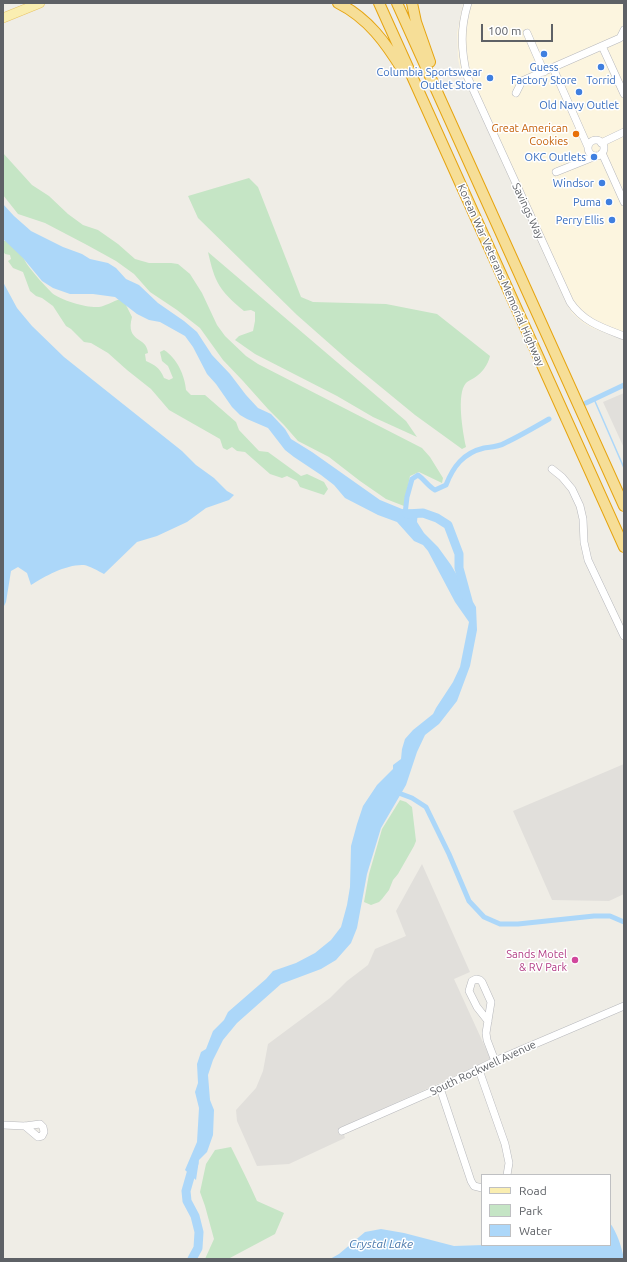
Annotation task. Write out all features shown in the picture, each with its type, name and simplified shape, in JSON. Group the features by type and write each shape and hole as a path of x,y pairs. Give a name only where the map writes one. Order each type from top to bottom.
{"highway":[{"path":"338,3 365,21 384,40 426,108"},
{"name":"Korean War Veterans Memorial Highway","path":"379,3 624,547"},
{"name":"Korean War Veterans Memorial Highway","path":"397,3 624,506"},
{"path":"412,3 416,22 443,106"}],"main road":[{"path":"24,9 34,3"},
{"path":"3,18 40,3"}],"street":[{"name":"Savings Way","path":"468,3 463,20 462,45 463,59 467,76 570,302 576,311 589,322 624,336"},
{"path":"516,93 522,81 620,38 624,30"},
{"path":"527,33 544,72"},
{"path":"602,46 624,94"},
{"path":"553,68 589,152 599,154"},
{"path":"588,147 594,140 601,143 624,132"},
{"path":"556,172 599,154 603,147 601,143"},
{"path":"599,154 624,202"},
{"path":"552,469 562,477 572,489 580,506 583,519 584,542 588,560 624,636"},
{"path":"488,1021 476,1007 469,991 472,981 476,979 482,982 491,1002 487,1040 495,1061"},
{"name":"South Rockwell Avenue","path":"342,1131 440,1088 495,1061 624,1006"},
{"path":"479,1070 505,1144 509,1163 507,1174"},
{"path":"440,1088 471,1181 474,1186 481,1188"},
{"path":"3,1125 25,1126"}],"shaded area":[{"path":"463,3 624,3 624,340 592,328 582,322 572,313 566,303 461,72 458,59 457,33"},
{"path":"624,393 624,448 603,402"},
{"path":"624,764 624,894 609,901 552,900 513,811"},
{"path":"422,864 470,972 454,979 491,1060 342,1127 345,1138 289,1164 257,1166 237,1121 236,1110 256,1088 263,1071 268,1044 330,998 347,981 368,965 375,949 406,936 396,911"}],"green space":[{"path":"3,153 32,185 49,196 68,214 83,225 98,230 118,244 135,259 149,263 178,264 190,274 202,293 217,325 225,336 246,356 258,364 422,448 430,457 443,478 442,483 419,472 410,476 404,506 386,499 329,457 298,441 223,360 200,328 150,292 134,274 116,261 45,223 18,214 3,195"},
{"path":"249,178 258,187 301,297 313,302 386,304 437,314 490,356 488,363 482,371 466,383 463,388 461,396 461,414 466,447 462,449 415,415 348,360 297,315 198,218 188,196"},
{"path":"10,240 21,252 34,274 56,296 75,303 94,307 99,307 120,299 125,303 132,317 131,331 147,348 148,353 145,354 146,361 157,367 164,378 169,380 173,378 168,366 162,361 160,352 164,350 169,353 180,368 186,390 191,395 205,395 236,422 239,430 259,451 268,452 301,476 307,474 324,482 328,489 324,495 300,487 297,481 287,476 282,478 270,474 245,452 237,451 232,447 227,450 223,448 220,439 169,410 151,389 108,353 91,343 84,342 66,326 53,306 30,291 23,272 13,268 8,261 11,259 10,255 5,254 3,251 3,241"},
{"path":"208,252 406,421 417,437 373,417 337,396 255,354 235,340 239,336 253,331 255,312 251,310 244,311 223,291 216,279"},
{"path":"400,800 406,802 412,807 416,841 398,874 393,880 389,890 379,902 371,905 364,902 369,874 382,829"},
{"path":"231,1147 257,1201 284,1213 275,1234 228,1259 205,1259 214,1239 200,1192 206,1164 215,1150"}],"water":[{"path":"3,204 31,231 90,259 108,263 116,268 126,279 139,285 158,303 184,321 197,332 212,355 230,374 246,395 258,408 271,414 285,429 291,439 380,500 402,509 418,510 417,522 424,533 438,547 451,565 476,607 477,630 470,666 457,701 439,724 425,735 417,752 406,785 381,828 367,874 357,928 351,943 336,960 321,969 281,984 237,1023 223,1040 213,1060 208,1075 210,1100 214,1110 213,1135 207,1152 199,1160 196,1180 185,1170 197,1142 199,1108 195,1092 198,1083 197,1064 201,1052 206,1049 213,1031 224,1020 228,1012 273,971 296,963 315,953 331,940 341,927 350,887 351,846 363,806 377,785 393,769 393,765 401,759 405,739 413,730 433,714 453,682 460,667 469,622 455,602 428,551 423,545 414,541 397,522 378,515 345,498 334,485 285,450 268,428 240,415 232,407 207,374 193,347 185,336 160,322 149,320 137,314 115,297 93,294 70,294 53,288 42,281 23,258 3,239"},
{"path":"3,282 17,308 32,326 64,357 182,451 196,465 234,495 229,500 206,508 187,522 157,536 137,542 104,574 91,567 77,565 56,571 31,585 27,573 18,567 11,571 6,602 3,608"},
{"name":"Crystal Lake","path":"611,1225 619,1240 624,1259 330,1259 339,1254 365,1232 381,1229 404,1233 454,1246 611,1246"}],"waterway":[{"path":"586,403 624,385"},
{"path":"594,399 624,468"},
{"path":"405,514 407,497 412,479 418,475 435,490 446,485 452,472 470,453 502,444 549,419"},
{"path":"407,514 423,513 437,518 448,525 459,554 459,568 468,601"},
{"path":"396,792 412,798 426,807 449,854 469,901 484,917 500,924 518,924 594,916 610,916 624,922"},
{"path":"192,1259 198,1248 199,1232 195,1216 187,1201 186,1191 194,1163"}],"place":[{"name":"Guess Factory Store","path":"544,54"},
{"name":"Torrid","path":"601,67"},
{"name":"Columbia Sportswear Outlet Store","path":"490,78"},
{"name":"Old Navy Outlet","path":"579,92"},
{"name":"Great American Cookies","path":"576,134"},
{"name":"OKC Outlets","path":"594,157"},
{"name":"Windsor","path":"602,183"},
{"name":"Puma","path":"609,202"},
{"name":"Perry Ellis","path":"612,220"},
{"name":"Sands Motel & RV Park","path":"575,960"}]}
